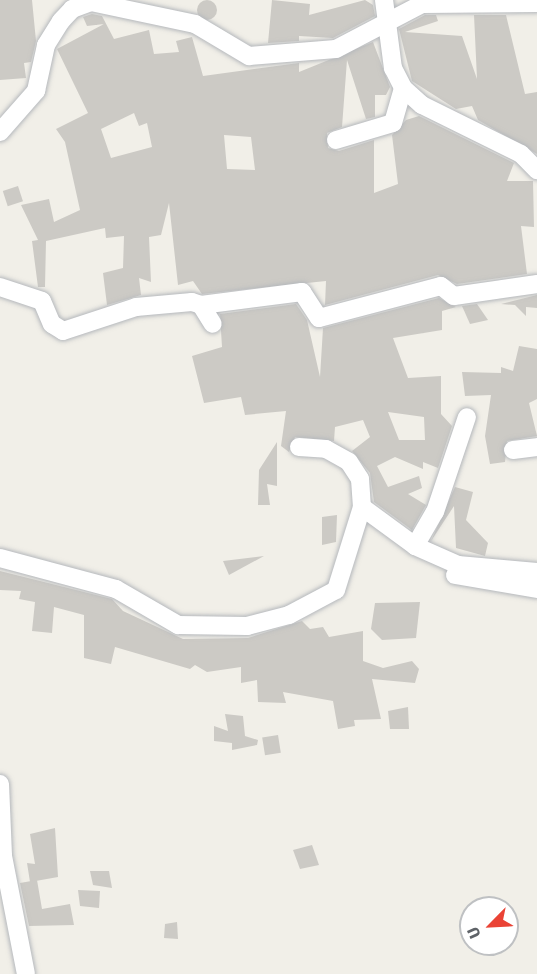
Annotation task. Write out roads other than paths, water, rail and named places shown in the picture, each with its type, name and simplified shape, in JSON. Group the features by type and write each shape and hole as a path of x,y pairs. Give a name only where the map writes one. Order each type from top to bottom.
{"street":[{"path":"384,0 393,68 403,88 422,105 521,154 537,170"},
{"path":"0,132 36,91 51,36 67,14 83,4 105,3 195,24 246,56 328,51 386,21 427,4 537,3"},
{"path":"336,140 393,123 403,88"},
{"path":"0,287 42,301 52,324 63,330 136,307 201,305 302,292 319,318 441,286 454,296 537,284"},
{"path":"201,305 213,324"},
{"path":"415,546 435,512 467,417"},
{"path":"0,558 116,589 178,625 247,626 289,615 336,590 362,507 360,479 349,462 326,449 299,447"},
{"path":"513,450 537,447"},
{"path":"362,507 415,546 458,564 537,572"},
{"path":"451,574 537,589"},
{"path":"0,784 3,856 26,974"}]}
